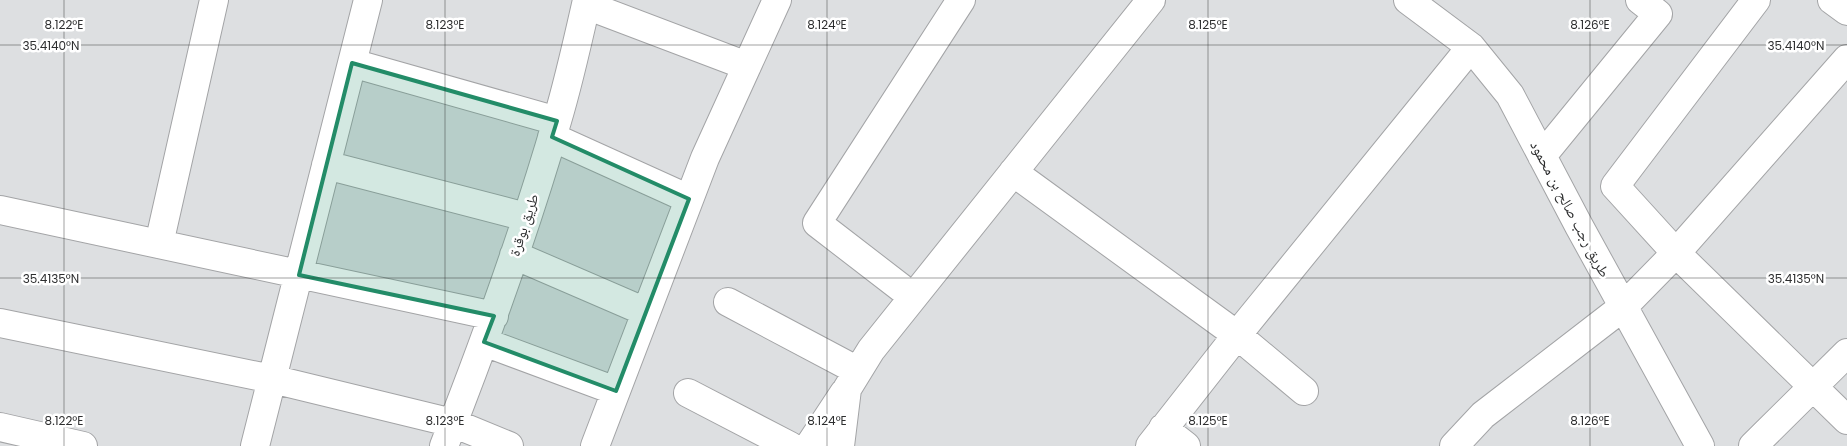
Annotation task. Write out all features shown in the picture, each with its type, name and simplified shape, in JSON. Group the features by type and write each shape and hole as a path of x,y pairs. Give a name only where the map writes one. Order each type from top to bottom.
{"street":[{"path":"159,244 214,0"},
{"path":"255,446 368,0"},
{"path":"595,446 704,158 777,0"},
{"path":"913,297 817,223 961,0"},
{"path":"809,446 871,350 1151,0"},
{"name":"طريق رجب صالح بن محمود","path":"1408,0 1471,47 1510,95 1623,307 1700,446"},
{"path":"1542,156 1658,14 1640,0"},
{"path":"1756,0 1615,186 1676,253 1847,420"},
{"path":"1832,0 1847,11"},
{"path":"587,3 747,66"},
{"name":"طريق بوقرة","path":"449,434 494,316 555,129 587,3"},
{"path":"1186,446 1156,437 1471,47"},
{"path":"1454,446 1483,415 1623,307 1676,253 1847,59"},
{"path":"352,63 555,129 689,199"},
{"path":"326,164 526,217"},
{"path":"1013,172 1237,335 1304,392"},
{"path":"0,210 494,316"},
{"path":"514,255 646,312"},
{"path":"728,302 852,380"},
{"path":"0,324 272,379 449,434 509,446"},
{"path":"484,342 616,391"},
{"path":"1753,446 1847,353"},
{"path":"840,446 852,380"},
{"path":"688,393 790,446"},
{"path":"0,427 83,446"}],"highlighted area":[{"path":"352,63 557,121 552,137 689,199 616,391 484,342 494,316 299,275"}]}
